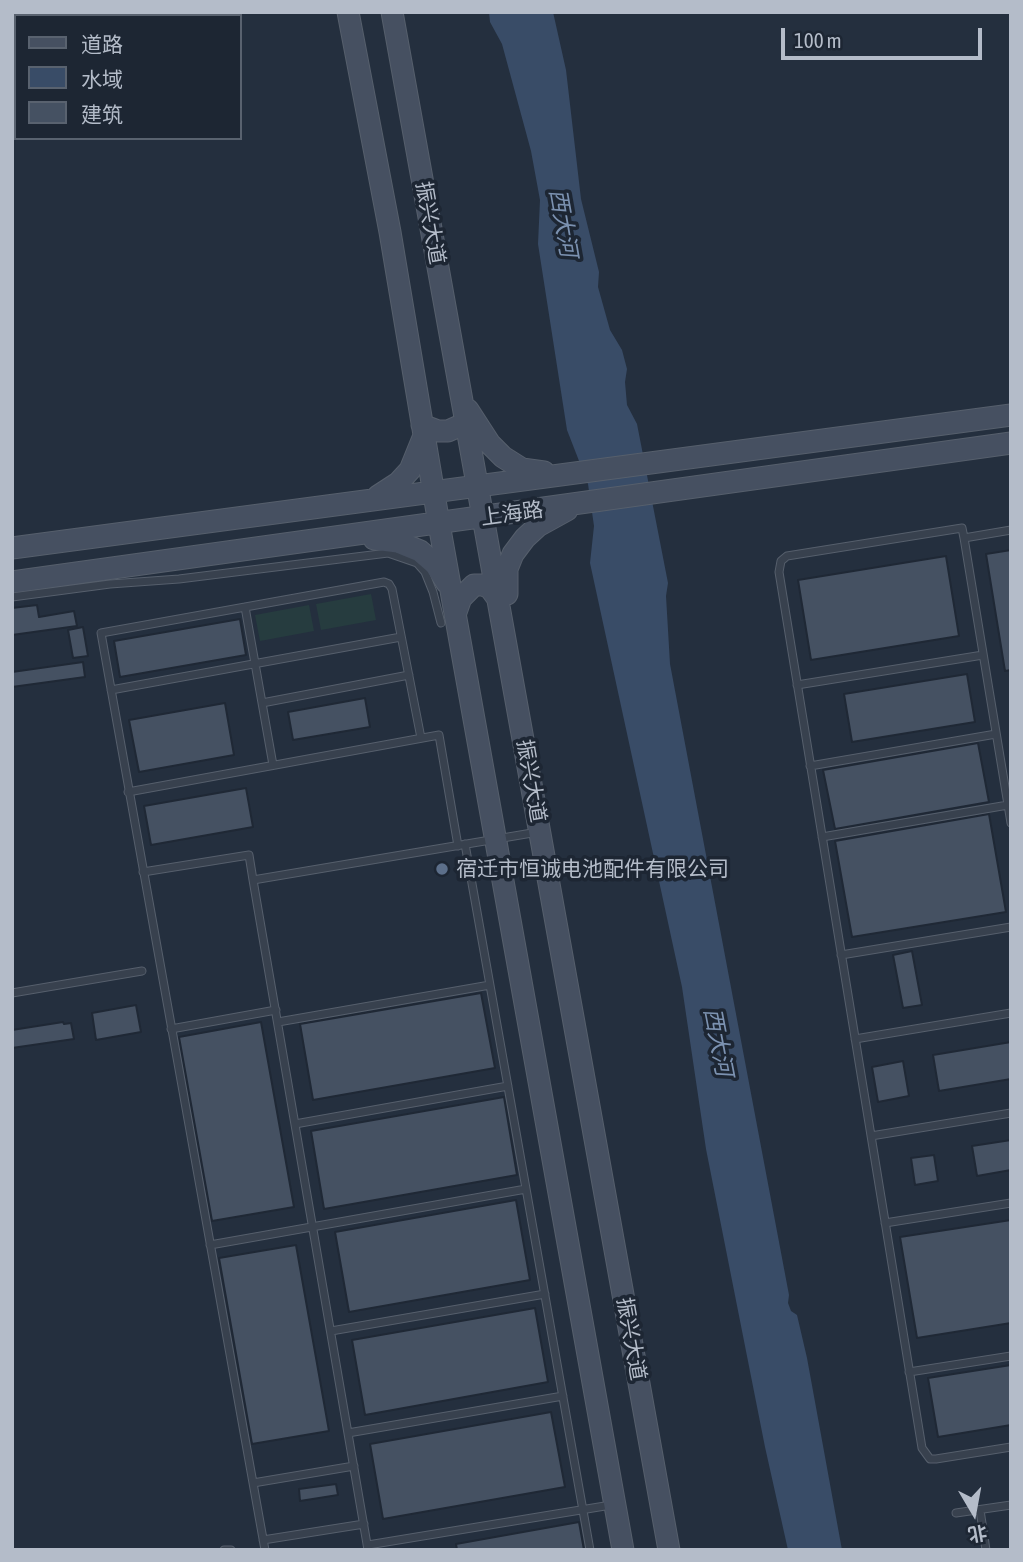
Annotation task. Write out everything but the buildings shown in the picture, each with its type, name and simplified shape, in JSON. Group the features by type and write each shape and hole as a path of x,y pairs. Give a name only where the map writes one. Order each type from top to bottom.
{"main road":[{"name":"振兴大道","path":"348,12 390,232 450,588 448,619 495,839 623,1550"},
{"name":"振兴大道","path":"392,12 669,1550"},
{"path":"373,499 398,484 410,470 423,431 448,431 464,412 503,457 522,469 560,474"},
{"name":"上海路","path":"12,548 1011,415"},
{"name":"上海路","path":"12,582 1011,443"},
{"path":"547,509 542,499 544,486 560,474"},
{"path":"373,499 385,504 390,512 386,530"},
{"path":"508,652 507,569 513,554 538,526 581,504"},
{"path":"344,536 398,542 420,551 435,564 450,588"},
{"path":"448,619 461,598 474,585 490,588 498,599"}],"lane":[{"path":"1011,823 962,528 787,556 781,561 780,582 922,1448 930,1459 1011,1447"},
{"path":"964,538 1011,530"},
{"path":"12,597 388,553 417,563 425,572 448,619"},
{"path":"265,1550 101,633 384,582 392,589 421,738"},
{"path":"245,607 273,765"},
{"path":"111,690 401,637"},
{"path":"797,685 983,654"},
{"path":"262,703 409,675"},
{"path":"128,792 439,734 490,985 590,1550"},
{"path":"810,766 996,734"},
{"path":"822,837 1008,805"},
{"path":"253,880 540,831"},
{"path":"143,872 249,855 368,1548 615,1504"},
{"path":"841,955 1011,928"},
{"path":"12,993 142,971"},
{"path":"278,1022 490,985"},
{"path":"171,1029 276,1010"},
{"path":"855,1039 1011,1013"},
{"path":"295,1124 508,1086"},
{"path":"871,1136 1011,1113"},
{"path":"210,1245 526,1189"},
{"path":"885,1223 1011,1203"},
{"path":"331,1331 545,1294"},
{"path":"909,1372 1011,1356"},
{"path":"348,1433 563,1396"},
{"path":"253,1483 354,1466"},
{"path":"956,1513 1011,1505"},
{"path":"979,1510 986,1550"},
{"path":"263,1540 364,1524"},
{"path":"224,1550 231,1550"}],"green space":[{"path":"371,594 376,620 321,630 316,604"},
{"path":"309,605 314,631 260,641 255,615"}],"water":[{"name":"西大河","path":"489,12 553,12 566,70 581,199 599,272 598,287 610,330 622,350 627,369 627,405 637,424 668,583 666,596 670,664 789,1295 788,1303 791,1311 797,1315 807,1358 842,1550 788,1550 706,1149 682,987 590,563 594,526 588,484 567,430 538,244 540,200 531,151 502,44 490,22"}],"railway":[{"path":"110,14 122,12"}],"place":[{"name":"宿迁市恒诚电池配件有限公司","path":"442,869"}]}
